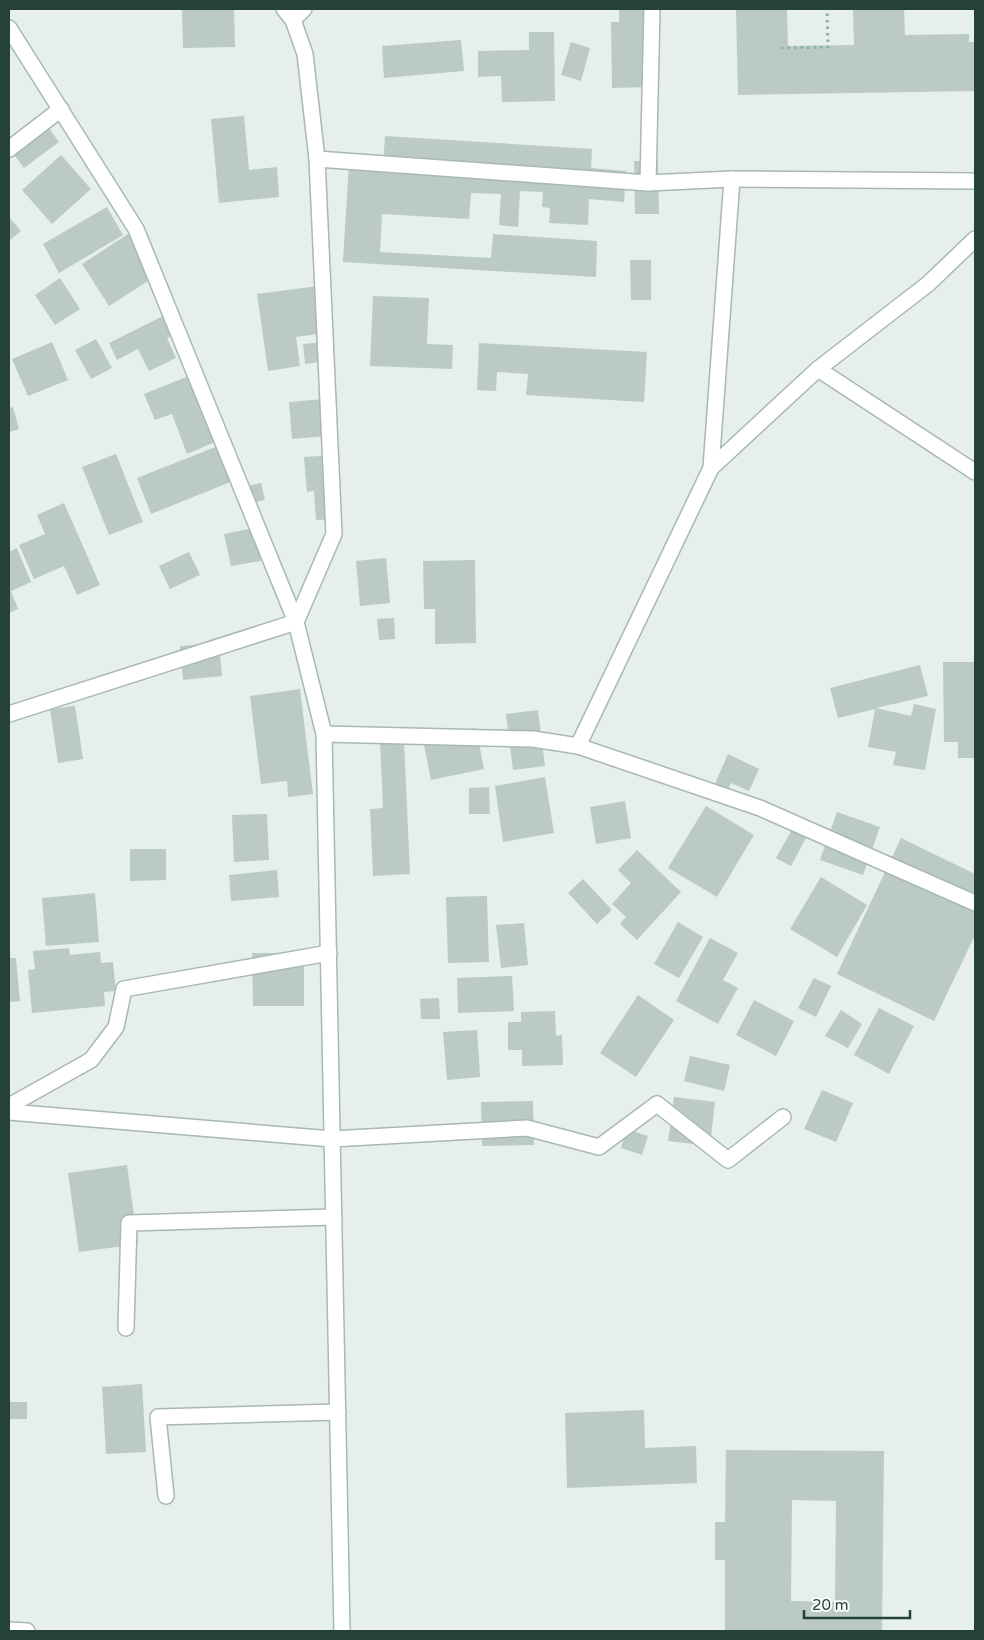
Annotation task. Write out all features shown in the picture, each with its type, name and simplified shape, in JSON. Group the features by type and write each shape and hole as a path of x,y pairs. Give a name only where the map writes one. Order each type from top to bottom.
{"street":[{"path":"9,714 296,622 334,534 317,159 305,54 289,14 304,9"},
{"path":"648,183 652,9"},
{"path":"9,28 136,229 296,622 324,734 342,1631"},
{"path":"9,149 60,109"},
{"path":"317,159 648,183 732,179 975,181"},
{"path":"578,746 711,468 732,179"},
{"path":"711,468 818,369 928,284 975,239"},
{"path":"818,369 975,472"},
{"path":"324,734 533,739 578,746 760,808 975,903"},
{"path":"9,1106 91,1060 116,1027 124,989 329,953"},
{"path":"9,1112 332,1139 527,1128 600,1147 657,1104 728,1160 783,1117"},
{"path":"126,1328 129,1223 334,1217"},
{"path":"166,1496 158,1418 338,1412"},
{"path":"9,1630 27,1631"}],"path":[{"path":"781,48 828,47 828,9"}],"building":[{"path":"182,9 234,9 235,47 183,48"},
{"path":"619,9 646,9 648,87 612,88 611,22 619,22"},
{"path":"736,9 787,9 788,46 854,45 853,9 904,9 905,35 969,34 969,42 975,42 975,91 738,95"},
{"path":"529,32 554,32 555,101 502,102 501,76 478,77 478,51 529,50"},
{"path":"461,40 464,71 384,78 382,46"},
{"path":"571,42 590,48 581,81 561,75"},
{"path":"244,116 249,170 277,167 279,197 219,203 211,119"},
{"path":"42,119 59,142 24,168 9,148"},
{"path":"385,136 592,149 591,168 626,171 624,202 589,199 588,225 549,223 550,208 542,207 543,192 520,191 518,227 499,225 501,194 471,193 469,219 382,214 380,252 491,258 493,234 597,241 596,277 343,262 349,164 383,166"},
{"path":"61,155 91,189 52,224 22,190"},
{"path":"634,161 658,161 659,214 635,214"},
{"path":"107,207 123,235 59,273 43,244"},
{"path":"9,217 21,231 9,241"},
{"path":"131,232 159,274 109,306 82,264"},
{"path":"630,260 651,260 651,300 631,300"},
{"path":"60,278 80,309 55,325 35,295"},
{"path":"318,286 325,333 296,337 300,366 268,371 257,294"},
{"path":"373,296 429,298 427,344 453,345 452,369 370,366"},
{"path":"171,312 181,331 167,338 176,358 149,371 138,349 117,360 109,343"},
{"path":"96,339 112,368 91,379 75,350"},
{"path":"52,342 68,380 28,396 12,359"},
{"path":"324,342 327,361 305,364 303,344"},
{"path":"479,343 647,352 644,402 526,395 528,374 497,372 496,391 477,390"},
{"path":"194,374 222,439 187,454 172,414 155,420 144,394"},
{"path":"324,399 327,436 292,439 289,402"},
{"path":"13,407 19,429 9,432 9,408"},
{"path":"223,444 238,479 151,514 137,478"},
{"path":"116,454 143,522 109,535 82,467"},
{"path":"334,455 339,519 316,520 314,491 307,492 304,457"},
{"path":"261,483 265,500 246,504 243,487"},
{"path":"64,503 100,585 77,595 64,566 34,579 19,545 45,534 37,515"},
{"path":"254,528 261,561 231,566 224,534"},
{"path":"17,548 31,582 11,591 18,609 9,613 9,552"},
{"path":"189,552 200,575 170,589 159,566"},
{"path":"386,558 390,603 360,606 356,561"},
{"path":"475,560 476,643 435,644 435,609 424,609 423,561"},
{"path":"394,618 395,639 379,640 377,619"},
{"path":"219,643 222,676 183,680 180,646"},
{"path":"943,662 975,662 975,758 958,758 958,742 944,742"},
{"path":"920,665 928,696 876,708 911,716 914,704 936,709 925,770 893,765 896,752 868,747 875,709 838,718 830,688"},
{"path":"300,689 313,794 288,797 287,781 261,784 250,696"},
{"path":"75,706 83,759 58,763 50,709"},
{"path":"538,710 545,766 513,770 506,714"},
{"path":"476,728 484,769 431,780 423,740"},
{"path":"404,740 410,874 373,876 370,809 383,808 380,741"},
{"path":"728,754 759,769 749,791 731,783 721,803 709,797"},
{"path":"545,777 554,833 503,842 495,786"},
{"path":"489,787 490,814 469,814 469,788"},
{"path":"625,801 631,838 596,844 590,807"},
{"path":"706,806 754,835 717,897 668,868"},
{"path":"837,812 880,827 863,875 820,860"},
{"path":"267,814 269,860 234,862 232,815"},
{"path":"794,826 808,834 791,866 776,858"},
{"path":"901,838 975,874 975,935 934,1021 837,974"},
{"path":"130,849 166,849 166,880 130,881"},
{"path":"637,850 681,892 637,940 620,924 626,917 612,904 631,883 618,870"},
{"path":"277,870 279,897 231,901 229,875"},
{"path":"821,877 867,905 837,957 790,929"},
{"path":"583,879 612,910 597,924 568,893"},
{"path":"95,893 99,942 46,946 42,898"},
{"path":"487,896 489,962 448,963 446,897"},
{"path":"678,922 703,937 679,978 654,964"},
{"path":"524,923 528,965 501,968 496,925"},
{"path":"710,938 738,953 723,980 738,988 718,1024 676,1001"},
{"path":"69,948 70,955 100,952 101,963 113,962 116,991 104,992 105,1006 32,1013 28,970 35,969 33,951"},
{"path":"252,953 304,953 304,1006 253,1006"},
{"path":"9,958 16,958 20,1001 9,1002"},
{"path":"512,976 514,1011 458,1013 457,978"},
{"path":"814,978 831,986 816,1017 798,1008"},
{"path":"638,995 674,1020 636,1077 600,1053"},
{"path":"439,998 440,1019 421,1019 420,999"},
{"path":"754,1000 794,1021 776,1056 736,1035"},
{"path":"879,1008 914,1026 889,1074 854,1055"},
{"path":"841,1010 862,1024 848,1048 825,1036"},
{"path":"555,1011 556,1036 562,1035 563,1065 522,1066 522,1050 508,1050 508,1022 521,1022 521,1012"},
{"path":"477,1030 480,1077 447,1080 443,1032"},
{"path":"690,1056 730,1065 724,1091 684,1081"},
{"path":"822,1090 853,1103 836,1142 804,1129"},
{"path":"674,1097 715,1102 710,1146 668,1141"},
{"path":"533,1101 534,1145 482,1146 481,1102"},
{"path":"627,1129 648,1136 642,1155 621,1148"},
{"path":"127,1165 138,1244 79,1252 68,1173"},
{"path":"142,1384 146,1452 106,1454 102,1387"},
{"path":"9,1402 27,1402 27,1419 9,1419"},
{"path":"644,1410 645,1448 696,1446 697,1483 567,1488 565,1413"},
{"path":"726,1450 884,1451 882,1631 725,1631 725,1560 715,1560 715,1522 725,1522","holes":["792,1500 836,1501 835,1602 791,1601"]}]}
